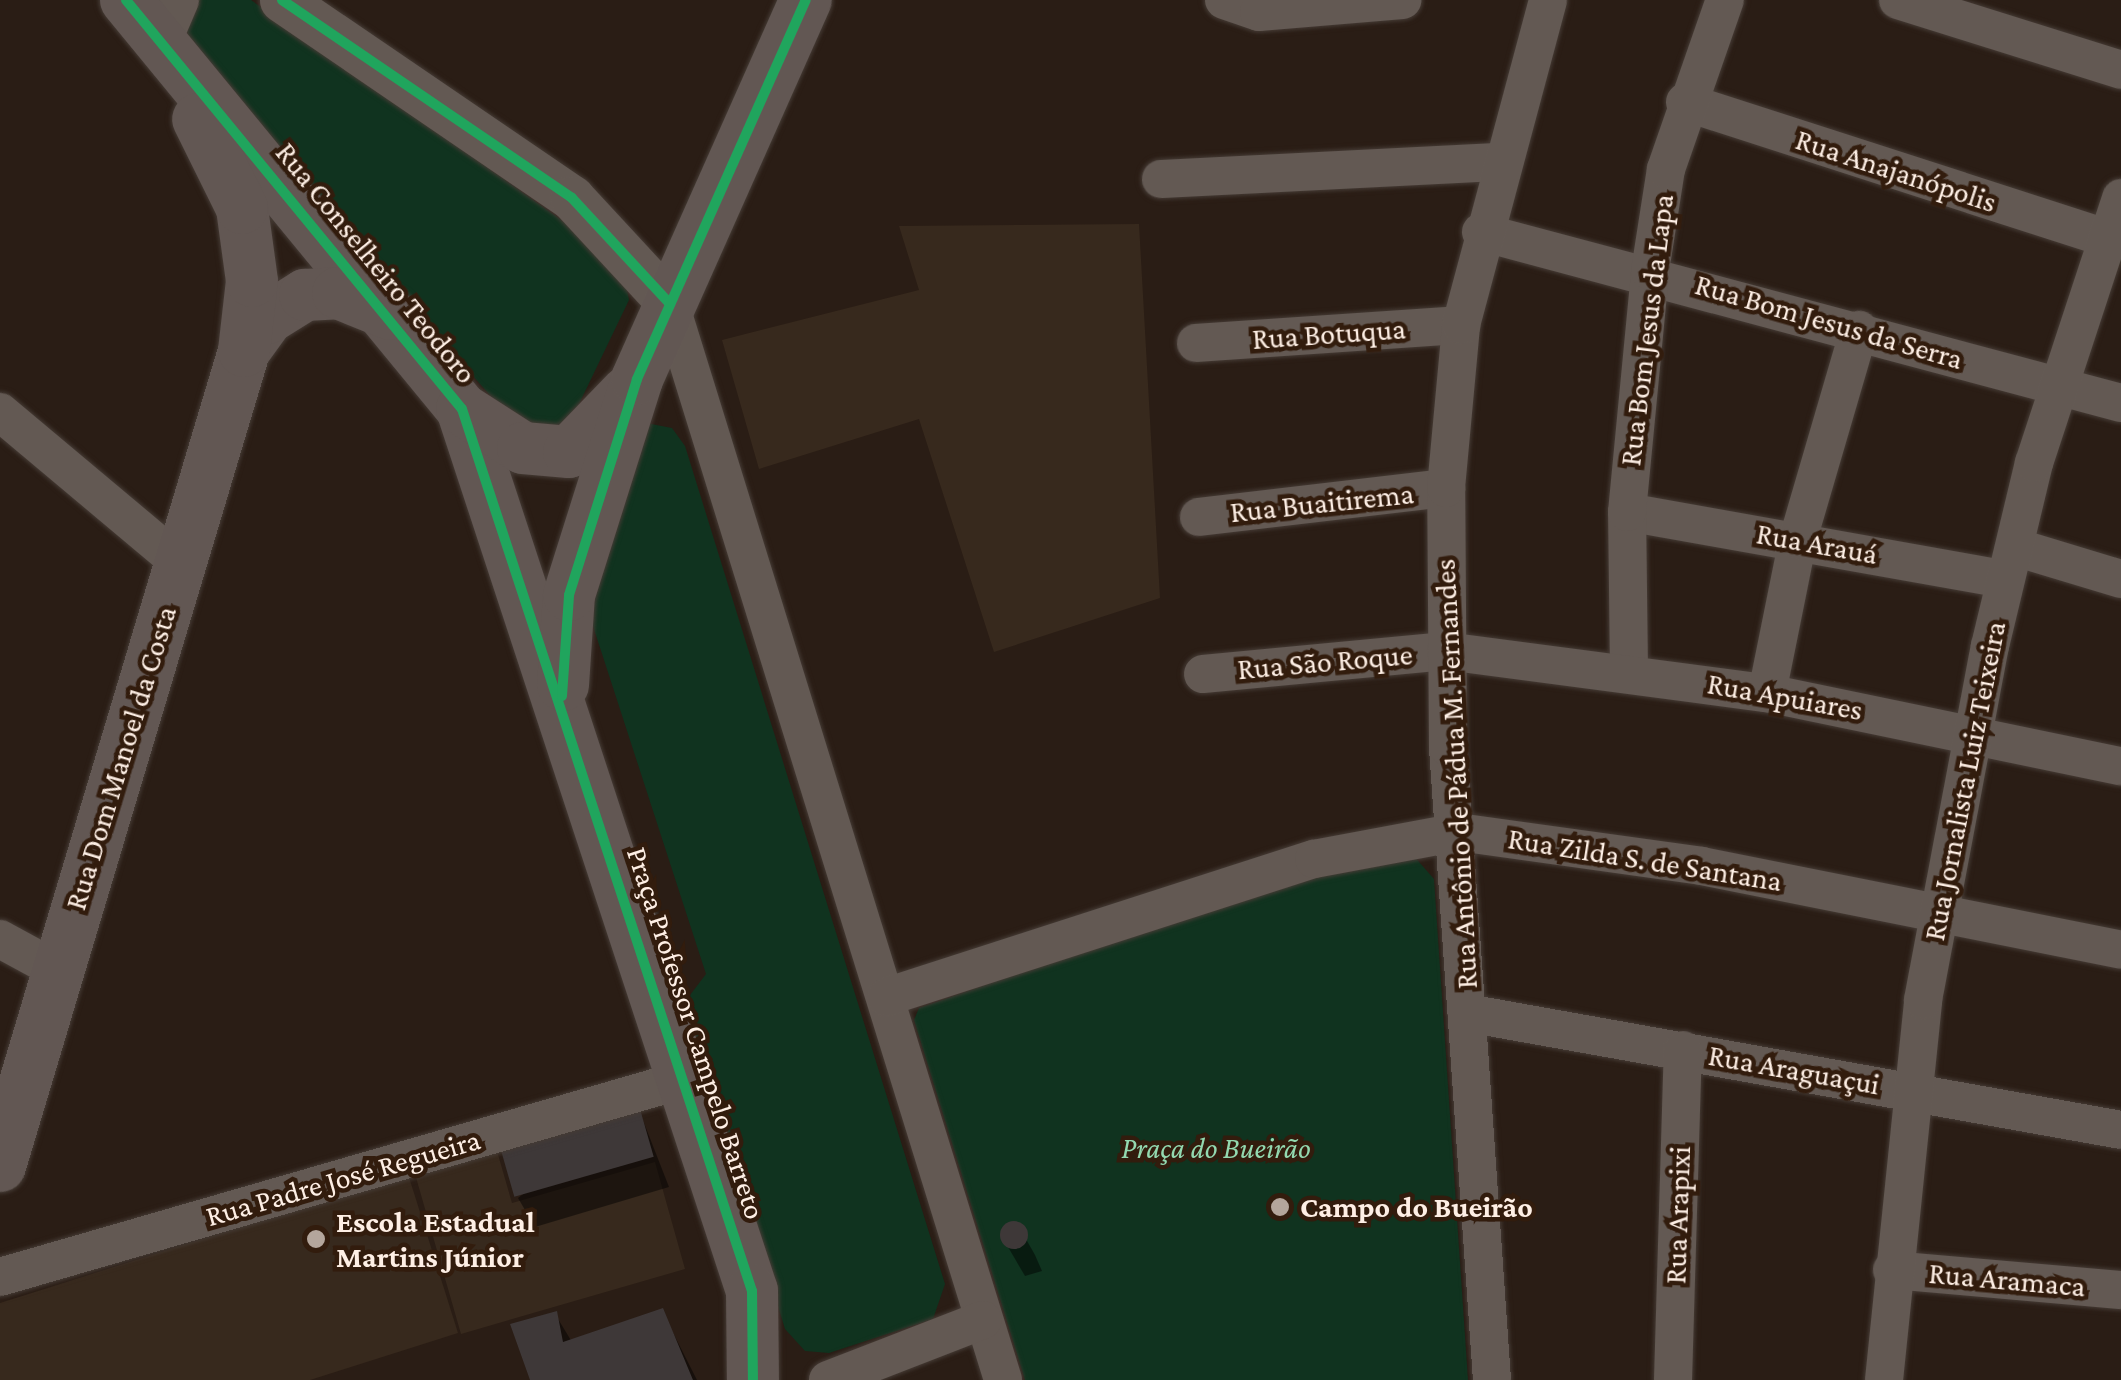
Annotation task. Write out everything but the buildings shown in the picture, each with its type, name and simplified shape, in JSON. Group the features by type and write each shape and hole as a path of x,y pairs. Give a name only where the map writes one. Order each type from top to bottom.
{"main road":[{"name":"Rua Conselheiro Teodoro","path":"126,0 170,24 462,409 562,706"},
{"path":"562,706 570,595 637,380 806,0"},
{"name":"Rua Dom Manoel da Costa","path":"0,1166 244,352 252,281 242,208 170,24"},
{"name":"Rua Dom Manoel da Costa","path":"244,352 268,318 304,295 338,293 390,314"},
{"path":"462,409 523,448 569,452 637,380"},
{"name":"Praça Professor Campelo Barreto","path":"562,706 752,1291 754,1380"}],"street":[{"path":"282,0 572,198 670,304 1003,1380"},
{"path":"1224,0 1259,12 1402,0"},
{"name":"Rua Antônio de Pádua M. Fernandes","path":"1492,1380 1446,650 1446,488 1461,325 1498,162 1548,0"},
{"path":"1898,0 2121,70"},
{"name":"Rua Bom Jesus da Lapa","path":"1629,671 1627,512 1650,271 1685,102 1721,1"},
{"name":"Rua Anajanópolis","path":"1685,102 2108,239"},
{"path":"1162,179 1498,162"},
{"name":"Rua Jornalista Luiz Teixeira","path":"1884,1380 1910,1091 1938,912 1974,732 2010,563 2058,388 2121,198"},
{"name":"Rua Bom Jesus da Serra","path":"1481,232 1650,271 2121,404"},
{"name":"Rua Botuqua","path":"1196,343 1461,325"},
{"path":"1767,693 1798,539 1858,330"},
{"path":"0,412 180,562"},
{"name":"Rua Buaitirema","path":"1199,516 1446,488"},
{"name":"Rua Arauá","path":"1627,512 1798,539 2121,579"},
{"name":"Rua Apuiares","path":"1446,650 1629,671 1767,693 1974,732 2121,766"},
{"name":"Rua São Roque","path":"1203,674 1446,650"},
{"name":"Rua Zilda S. de Santana","path":"886,997 1314,860 1458,832 1938,912 2121,950"},
{"path":"0,939 57,970"},
{"name":"Rua Araguaçui","path":"1467,1013 2121,1130"},
{"name":"Rua Arapixi","path":"1673,1380 1683,1050"},
{"name":"Rua Padre José Regueira","path":"0,1277 685,1078"},
{"name":"Rua Aramaca","path":"1892,1270 2121,1290"},
{"path":"828,1380 984,1320"}],"shaded area":[{"path":"1139,224 1160,598 994,652 919,419 759,469 722,340 919,290 899,226"},
{"path":"497,1151 512,1203 655,1162 685,1269 461,1334 415,1174"},
{"name":"Escola Estadual Martins Júnior","path":"408,1174 458,1333 310,1380 0,1380 0,1303"}],"green space":[{"path":"182,0 251,0 622,263 629,300 567,429 517,426 179,42"},
{"path":"646,423 672,428 685,446 945,1284 933,1319 829,1353 805,1351 785,1329 684,1003 706,974 592,623 582,567"},
{"name":"Praça do Bueirão","path":"1413,855 1434,879 1468,1380 1025,1380 914,1020 919,1008 1290,880"}],"cycle path":[{"path":"126,0 462,409 752,1291 753,1380"},
{"path":"282,0 572,198 670,304"},
{"path":"562,696 569,595 637,379 806,0"}],"place":[{"name":"Campo do Bueirão","path":"1280,1207"},
{"name":"Escola Estadual Martins Júnior","path":"316,1239"}]}
